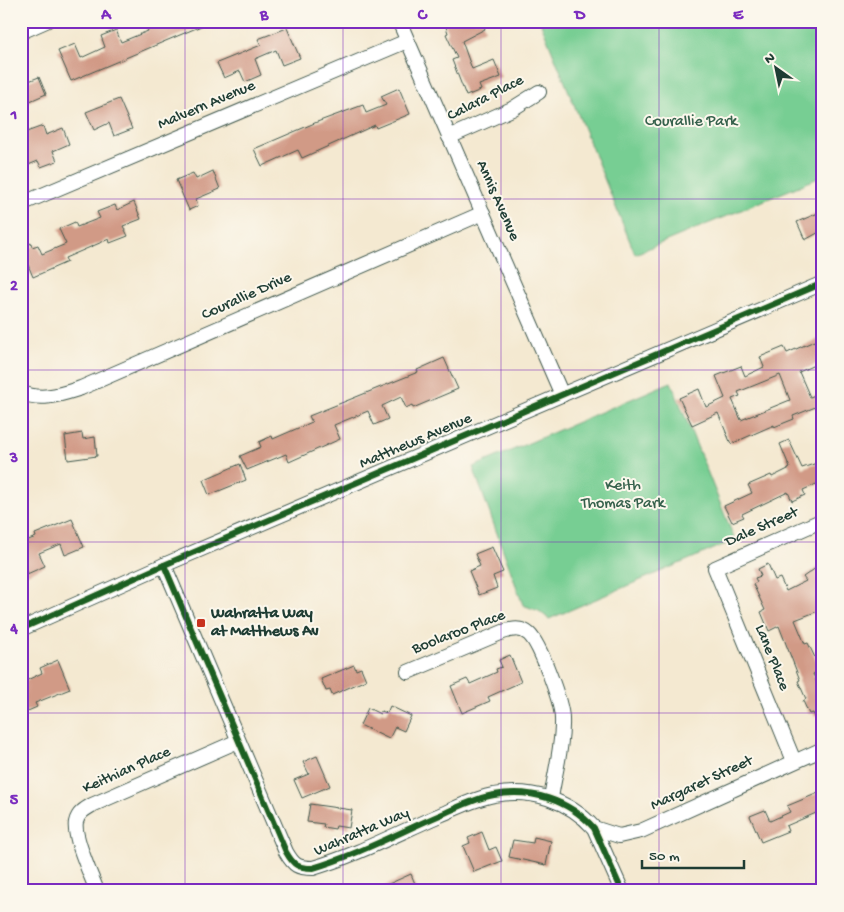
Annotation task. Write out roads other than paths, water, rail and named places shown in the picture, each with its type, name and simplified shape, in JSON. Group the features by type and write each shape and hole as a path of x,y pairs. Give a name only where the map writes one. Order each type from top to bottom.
{"street":[{"path":"21,32 46,21"},
{"name":"Annis Avenue","path":"399,21 562,395"},
{"name":"Malvern Avenue","path":"21,204 407,41"},
{"name":"Calara Place","path":"449,137 512,109 539,92"},
{"name":"Courallie Drive","path":"21,392 28,396 49,397 80,388 484,213"},
{"name":"Matthews Avenue","path":"21,629 164,565 823,283"},
{"name":"Dale Street","path":"715,568 823,520"},
{"name":"Wahratta Way","path":"164,565 238,741 292,862 301,868 313,868 493,794 525,793 551,798 587,820 594,828 622,891"},
{"name":"Lane Place","path":"715,568 794,761"},
{"name":"Boolaroo Place","path":"408,672 513,629 528,633 534,641 561,707 561,731 551,798"},
{"name":"Keithian Place","path":"97,891 75,832 76,820 82,811 238,741"},
{"name":"Margaret Street","path":"594,828 619,836 630,835 823,749"}],"place":[{"name":"Wahratta Way at Matthews Av","path":"201,623"}],"park label":[{"name":"Courallie Park","path":"691,122"},
{"name":"Keith Thomas Park","path":"623,495"}]}
